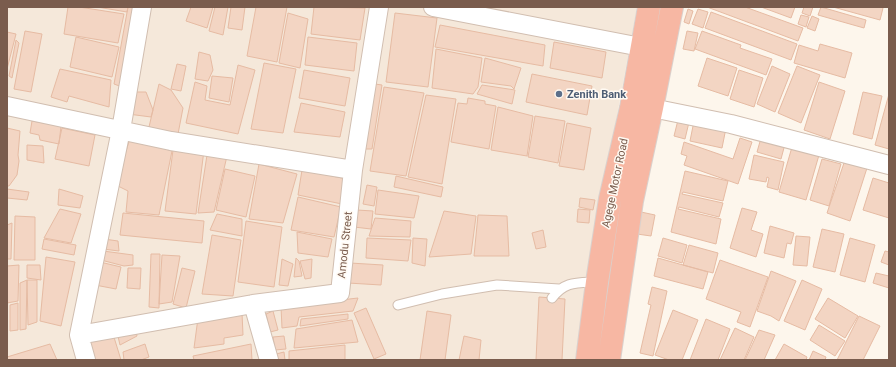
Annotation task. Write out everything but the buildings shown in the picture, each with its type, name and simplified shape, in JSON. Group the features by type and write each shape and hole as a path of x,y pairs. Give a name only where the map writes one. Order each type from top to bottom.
{"highway":[{"name":"Agege Motor Road","path":"587,360 596,282 610,199 631,108 649,7"},
{"name":"Agege Motor Road","path":"613,359 632,201 672,7"}],"street":[{"path":"86,360 79,335 121,130 142,7"},
{"name":"Amodu Street","path":"79,335 253,304 340,293 353,170 378,7"},
{"path":"433,7 641,47"},
{"path":"7,106 171,141 353,170"},
{"path":"652,108 731,124 889,165"},
{"path":"253,304 269,360"}],"lane":[{"path":"552,298 559,289 572,283 596,282"},
{"path":"398,305 442,294 497,286 559,289"}],"shaded area":[{"path":"7,7 637,7 592,252 575,360 7,360"}],"place":[{"name":"Zenith Bank","path":"559,94"}]}
